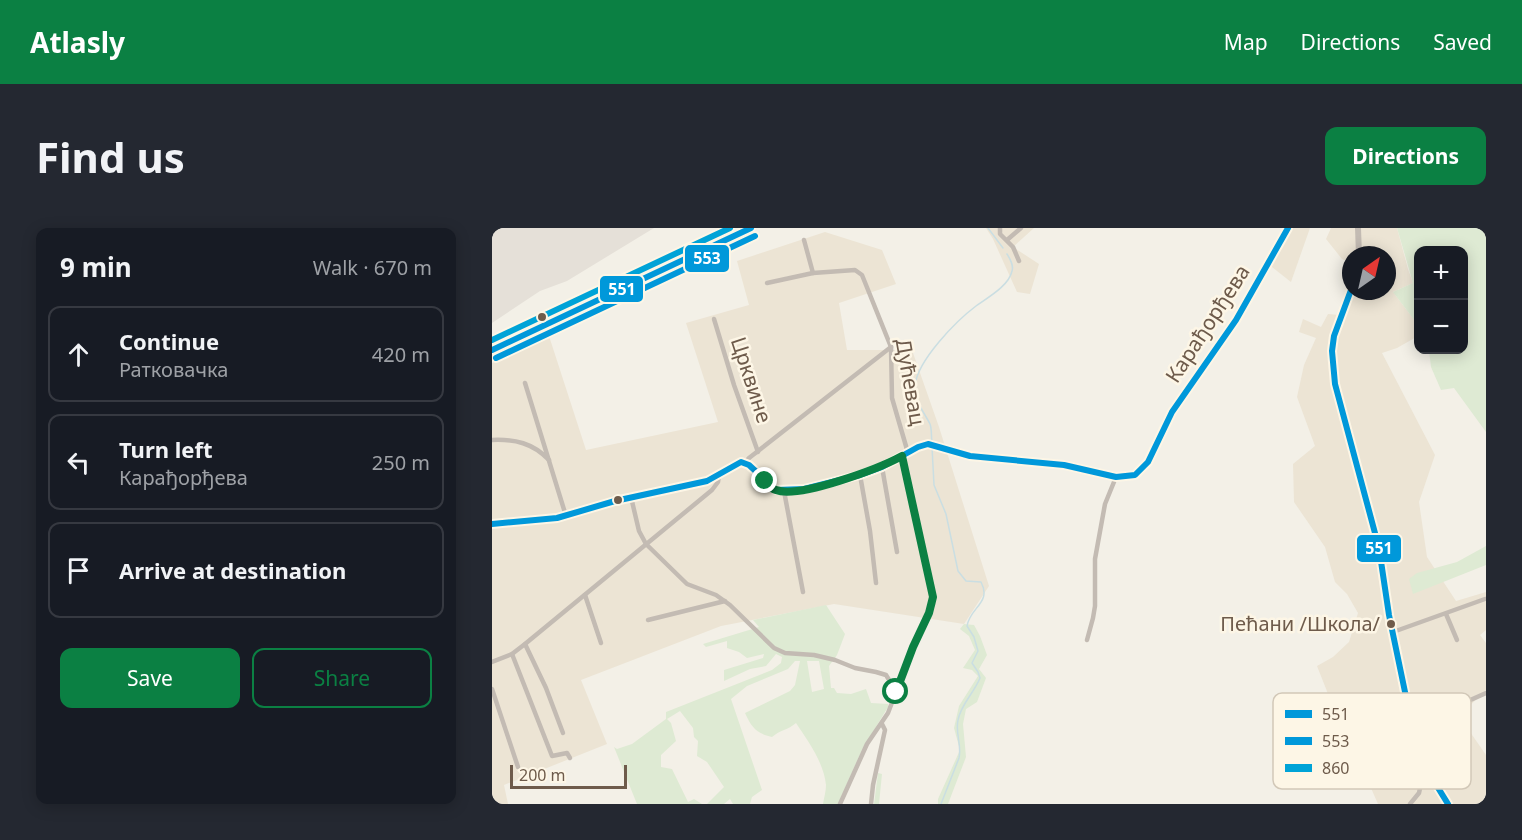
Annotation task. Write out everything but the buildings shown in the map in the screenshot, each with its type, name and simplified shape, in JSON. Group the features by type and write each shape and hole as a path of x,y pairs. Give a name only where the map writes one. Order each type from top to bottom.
{"main road":[{"path":"492,350 751,228"}],"street":[{"path":"1000,228 1000,234 1013,247 1019,261"},
{"path":"1006,240 1021,228"},
{"name":"Карађорђева","path":"1116,477 1135,475 1144,466 1180,398 1236,320 1287,228"},
{"path":"1358,228 1359,246"},
{"path":"804,240 813,273"},
{"name":"Дућевац","path":"767,283 813,273 859,271 891,347 892,398 933,597 929,613 882,724"},
{"path":"1347,300 1334,332 1333,372 1341,411 1379,548 1405,693"},
{"name":"Црквине","path":"714,319 758,452"},
{"path":"492,524 566,516 631,497 719,476 735,464 746,463 891,347"},
{"path":"525,383 566,516"},
{"path":"492,440 520,441 530,444 550,461"},
{"path":"746,463 771,488 784,492 860,475 882,467 918,447 933,445 970,456 1064,465 1116,477 1105,504 1095,559 1094,612 1087,640"},
{"path":"882,467 897,552"},
{"path":"860,475 876,583"},
{"path":"492,662 512,654 585,595 712,490 719,476"},
{"path":"784,492 803,592"},
{"path":"631,497 639,531 646,544 687,584 716,595 774,648 785,653 814,655 835,660 855,668 886,675 896,692"},
{"path":"585,595 601,644"},
{"path":"1393,632 1485,600"},
{"path":"648,620 724,601"},
{"path":"1446,614 1457,640"},
{"path":"525,644 563,733"},
{"path":"512,654 552,756 567,753 570,758"},
{"path":"492,689 518,767"},
{"path":"1471,700 1486,693"},
{"path":"840,804 867,744 882,724 885,730 871,804"},
{"path":"1410,804 1420,789"},
{"path":"1439,789 1448,804"}],"shaded area":[{"path":"492,228 654,228 567,281 540,291 492,323"},
{"path":"986,228 1034,228 1013,247 1039,264 1030,294 1017,292"},
{"path":"1288,228 1310,228 1291,282 1272,267 1271,258"},
{"path":"1331,228 1397,228 1413,283 1396,291 1396,246 1342,246 1342,259 1326,239"},
{"path":"825,232 882,250 896,284 839,303 847,350 912,350 989,586 964,624 834,604 721,626 581,680 607,744 504,785 508,804 492,804 492,363 549,336 586,450 718,422 686,323 749,305 737,261"},
{"path":"1396,296 1414,320 1414,338 1382,353 1435,455 1419,502 1427,557 1456,601 1486,592 1486,630 1480,635 1486,643 1486,690 1471,704 1471,693 1328,693 1317,666 1333,657 1349,642 1358,613 1347,594 1335,582 1325,547 1294,502 1293,464 1315,446 1297,397 1304,365 1316,338 1299,332 1303,319 1321,327 1328,314 1339,315 1346,300 1396,300"},
{"path":"1471,733 1486,755 1486,804 1378,804 1371,789 1471,789"}],"green space":[{"path":"1397,228 1486,228 1486,432 1454,388 1441,390 1431,367 1429,354 1468,354 1468,246 1414,246 1414,320 1396,296 1396,291 1413,283"},
{"path":"1486,546 1486,565 1413,594 1409,579 1417,573 1457,562"},
{"path":"826,605 845,634 837,655 829,666 831,688 834,688 837,693 851,694 866,689 871,703 888,704 862,750 838,804 823,804 825,777 815,752 796,723 772,737 755,729 745,713 790,691 795,685 800,661 795,661 788,669 747,686 731,699 762,790 752,797 750,804 733,804 730,799 724,804 707,804 724,787 707,762 697,756 698,741 694,737 693,728 680,711 667,719 671,723 676,741 661,755 661,767 672,769 688,802 694,799 702,804 637,804 614,747 617,749 632,744 666,719 666,712 772,670 781,663 782,657 776,654 766,666 750,669 724,681 724,670 763,658 764,654 747,658 727,648 727,641 706,647 703,644 759,627 753,620","holes":["807,661 819,661 824,689 812,692"]},
{"path":"964,624 974,625 980,636 987,655 979,669 986,678 977,702 966,709 963,724 966,757 948,804 938,804 938,799 960,750 954,728 959,706 978,676 972,670 963,668 975,650 969,636 960,629"},
{"path":"878,773 882,774 879,804 874,804"}],"waterway":[{"path":"988,228 1003,248"},
{"path":"932,442 930,424 916,395 915,385 918,375 930,353 949,331 1007,282 1012,269 1007,254"},
{"path":"932,447 934,485 946,514 958,571 966,581 981,582 984,589 982,600 967,626 974,637 978,651 972,663 980,678 960,714 957,725 959,758 941,804"}],"transit line":[{"name":"860","path":"492,340 730,228"},
{"name":"551","path":"492,350 751,228"},
{"name":"551","path":"492,524 557,518 615,501 707,481 741,462 749,465 776,490 804,489 860,475 882,467 928,444 970,456 1064,465 1116,477 1135,475 1148,462 1172,412 1236,320 1288,228"},
{"name":"553","path":"496,358 755,236"},
{"name":"551","path":"1347,300 1334,336 1332,351 1335,384 1379,548 1389,615 1405,693"},
{"name":"551","path":"1439,789 1448,804"}],"place":[{"name":"Пећани /Школа/","path":"1391,624"}],"route":[{"path":"765,481 771,488 779,491 804,489 860,475 902,456 922,553 932,588 933,604 896,692"}]}
